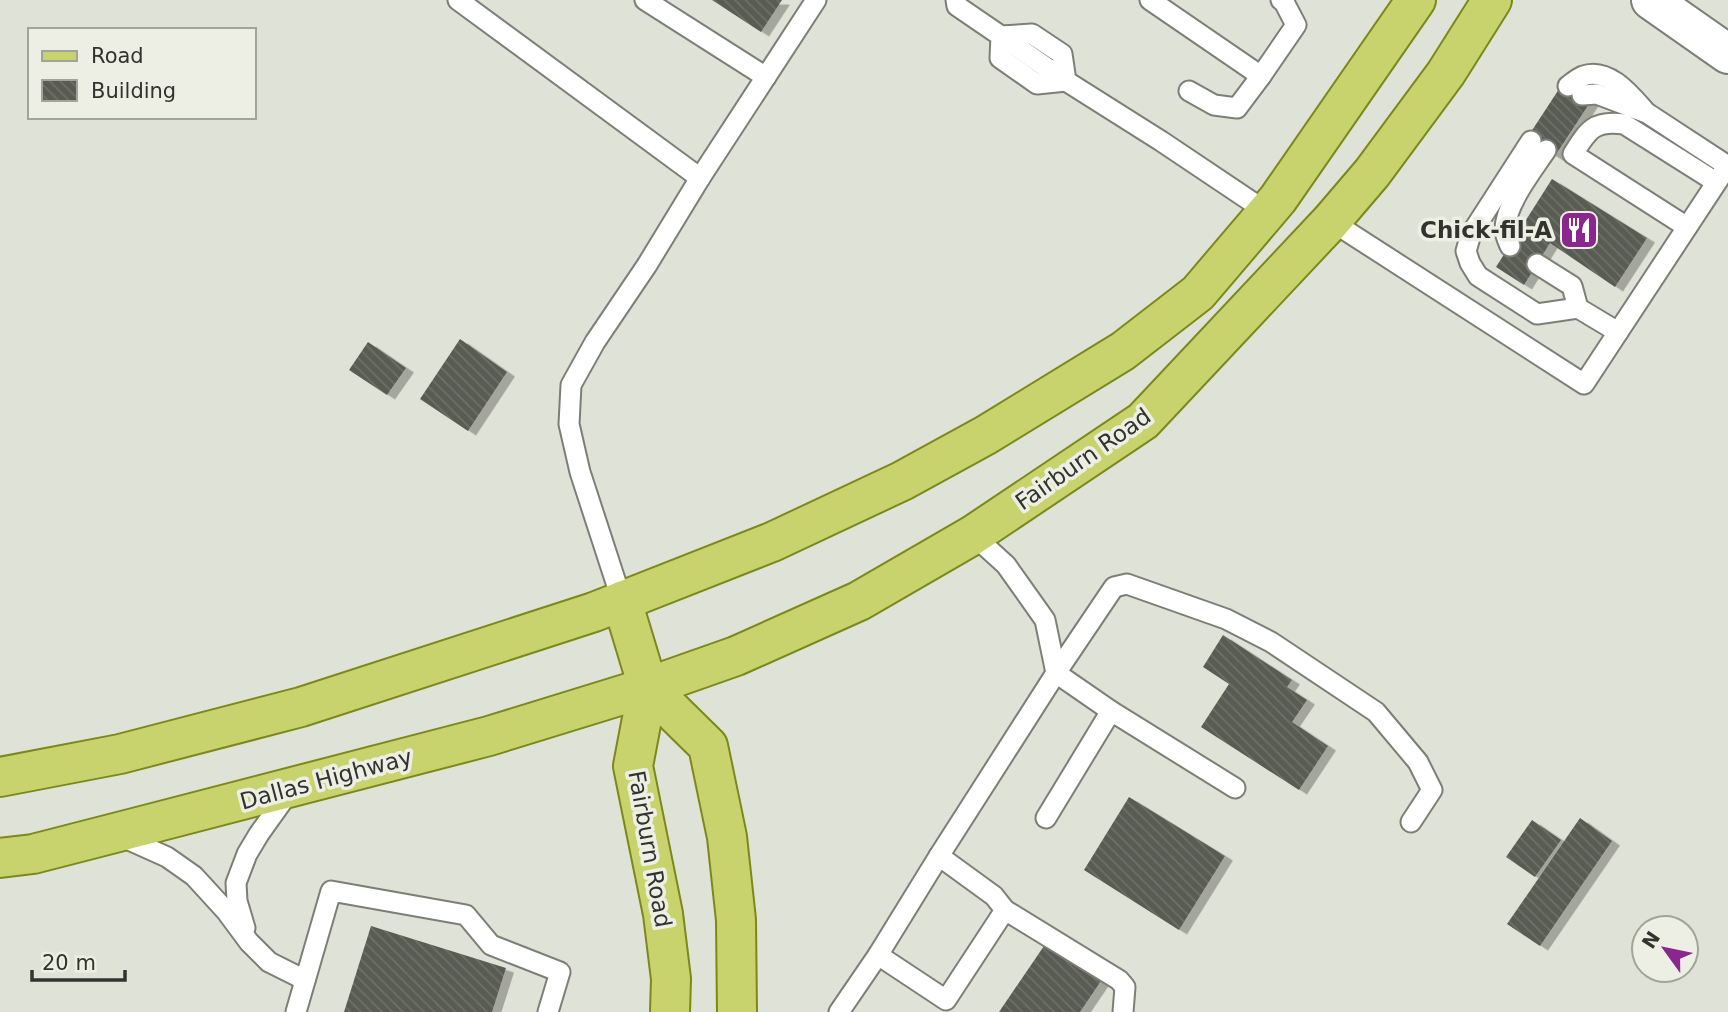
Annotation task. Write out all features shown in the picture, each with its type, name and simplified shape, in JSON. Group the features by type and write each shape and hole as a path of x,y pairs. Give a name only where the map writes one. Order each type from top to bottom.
{"main road":[{"path":"0,777 120,754 302,707 540,631 772,542 902,481 986,435 1123,351 1198,293 1278,199 1416,0"},
{"name":"Fairburn Road","path":"648,687 736,656 859,601 973,535 1143,421 1331,221 1372,173 1438,84 1492,0"},
{"name":"Fairburn Road","path":"622,601 648,687 633,766 664,925 671,979 670,1012"},
{"name":"Fairburn Road","path":"648,687 708,746 727,837 736,920 737,1012"},
{"name":"Dallas Highway","path":"0,872 16,856 489,736 648,687"}],"street":[{"path":"1651,0 1728,54"}],"lane":[{"path":"458,0 700,178"},
{"path":"645,0 766,77"},
{"path":"622,601 569,424 571,385 595,342 816,0"},
{"path":"956,0 957,6 1001,36 1032,34 1062,54 1066,81"},
{"path":"1150,0 1261,76"},
{"path":"1189,91 1214,105 1237,108 1296,25 1281,0"},
{"path":"1001,36 1000,58 1037,84 1066,81 1267,212"},
{"path":"1575,90 1597,94 1647,113 1724,171"},
{"path":"1687,227 1573,154 1584,135 1595,125 1608,122 1623,124 1724,171"},
{"path":"1510,246 1504,232 1507,217 1539,146 1471,234 1466,251 1470,263 1478,276 1537,314 1578,308 1618,332"},
{"path":"1331,221 1584,384 1724,171"},
{"path":"1537,264 1572,286 1578,308"},
{"path":"973,535 1006,565 1045,620 1056,673 1235,788"},
{"path":"863,1012 842,1007 1114,587 1127,584 1226,619 1271,642 1376,712 1418,762 1432,790 1411,822"},
{"path":"1046,818 1111,710"},
{"path":"249,942 237,901 236,883 247,854 292,788"},
{"path":"114,833 167,857 194,876 269,962 305,980"},
{"path":"939,856 993,896 1005,910 1119,980 1125,988 1124,1012"},
{"path":"296,1012 331,891 467,915 491,945 560,972 548,1012"},
{"path":"878,955 952,1006 1005,910"}],"building":[{"path":"712,0 782,0 761,32"},
{"path":"1563,83 1591,101 1555,156 1527,138"},
{"path":"1552,179 1647,238 1615,287 1550,243 1524,285 1496,267"},
{"path":"460,339 507,372 468,431 420,399"},
{"path":"368,342 406,368 387,395 349,370"},
{"path":"1223,635 1292,680 1287,687 1307,700 1292,722 1328,746 1299,790 1201,727 1229,684 1203,667"},
{"path":"1129,797 1225,856 1179,930 1084,870"},
{"path":"1580,818 1612,841 1540,946 1507,924"},
{"path":"1532,820 1561,840 1535,877 1506,857"},
{"path":"371,926 506,968 492,1012 344,1012"},
{"path":"1046,943 1101,981 1080,1012 999,1012"}],"place":[{"name":"Chick-fil-A","path":"1579,230"}]}
